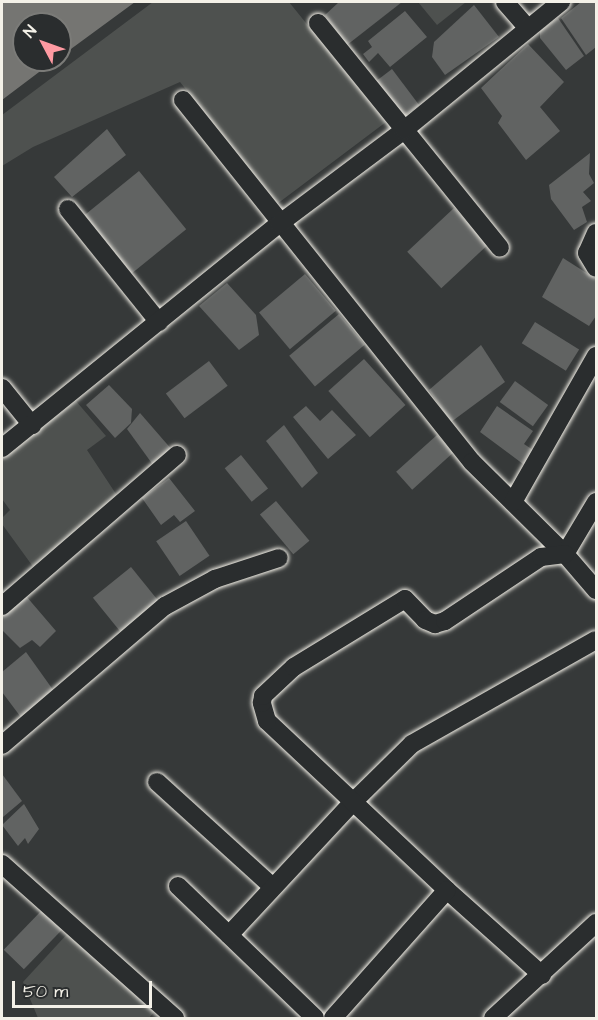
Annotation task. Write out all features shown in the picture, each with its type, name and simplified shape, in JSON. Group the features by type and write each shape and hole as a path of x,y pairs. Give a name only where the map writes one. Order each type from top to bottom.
{"street":[{"path":"505,2 528,28"},
{"path":"2,448 279,224 404,130 561,2"},
{"path":"318,23 500,248"},
{"path":"183,100 279,224 472,462 596,588"},
{"path":"68,209 159,322"},
{"path":"597,232 587,253 590,261 597,268"},
{"path":"513,502 597,356"},
{"path":"2,388 32,425"},
{"path":"2,606 177,455"},
{"path":"565,554 597,502"},
{"path":"542,975 447,890 267,721 263,710 263,696 294,667 405,598 425,620 435,624 445,621 541,557 565,554"},
{"path":"2,746 165,606 215,579 279,558"},
{"path":"229,935 354,801 412,744 597,640"},
{"path":"157,783 273,886"},
{"path":"6,873 175,1018"},
{"path":"178,886 315,1018"},
{"path":"333,1018 447,890"},
{"path":"493,1018 597,923"}],"shaded area":[{"path":"2,2 135,2 72,48 72,12 12,12 12,72 39,72 2,100"},
{"path":"153,2 289,2 386,122 277,204 180,82 33,147 2,166 2,115 59,72 72,72 72,63"},
{"path":"418,2 466,2 437,25"},
{"path":"76,401 106,436 87,450 118,497 34,568 2,524 2,518 10,510 2,499 2,459"},
{"path":"69,932 154,1012 149,1018 38,1018 23,982"}],"building":[{"path":"339,2 402,2 347,45 325,15"},
{"path":"581,2 596,2 596,47 586,55 561,18"},
{"path":"474,5 499,37 445,75 432,57 434,42"},
{"path":"405,11 427,37 390,67 378,53 369,62 363,54 372,47 368,41"},
{"path":"558,18 584,56 566,70 540,38 540,31"},
{"path":"528,44 564,82 540,107 560,131 526,160 498,123 502,116 481,88"},
{"path":"392,69 419,105 402,118 375,82"},
{"path":"107,129 126,155 72,197 54,177"},
{"path":"590,153 589,174 594,183 583,192 591,201 582,207 587,222 574,230 551,199 549,185"},
{"path":"139,171 186,229 129,275 82,217"},
{"path":"454,208 488,245 441,288 407,252"},
{"path":"563,258 596,279 596,316 589,326 542,297"},
{"path":"305,274 336,311 290,349 259,313"},
{"path":"227,283 256,315 259,335 239,350 199,306"},
{"path":"339,314 365,345 315,386 289,356"},
{"path":"535,322 579,350 566,371 522,343"},
{"path":"481,345 505,382 451,422 429,390"},
{"path":"364,359 405,405 370,437 328,391"},
{"path":"209,361 228,386 185,418 166,393"},
{"path":"515,381 548,405 533,426 500,402"},
{"path":"109,385 132,409 131,423 115,438 86,405"},
{"path":"306,406 320,421 332,410 356,435 328,459 293,417"},
{"path":"497,406 533,431 524,444 536,452 527,467 480,432"},
{"path":"140,413 173,451 156,469 127,429"},
{"path":"284,425 318,473 302,488 266,441"},
{"path":"437,435 453,453 412,490 396,472"},
{"path":"241,455 268,488 252,502 225,468"},
{"path":"169,478 195,511 180,522 174,515 161,525 142,498"},
{"path":"276,501 309,541 293,554 260,514"},
{"path":"186,521 209,556 180,576 156,541"},
{"path":"131,567 159,601 121,632 93,598"},
{"path":"26,596 56,631 40,647 32,640 20,648 2,630 2,616"},
{"path":"26,652 56,694 23,720 2,692 2,672"},
{"path":"2,774 22,801 3,817 2,815"},
{"path":"24,804 39,829 28,844 25,838 18,846 2,825"},
{"path":"44,908 64,927 24,969 4,950"}]}
